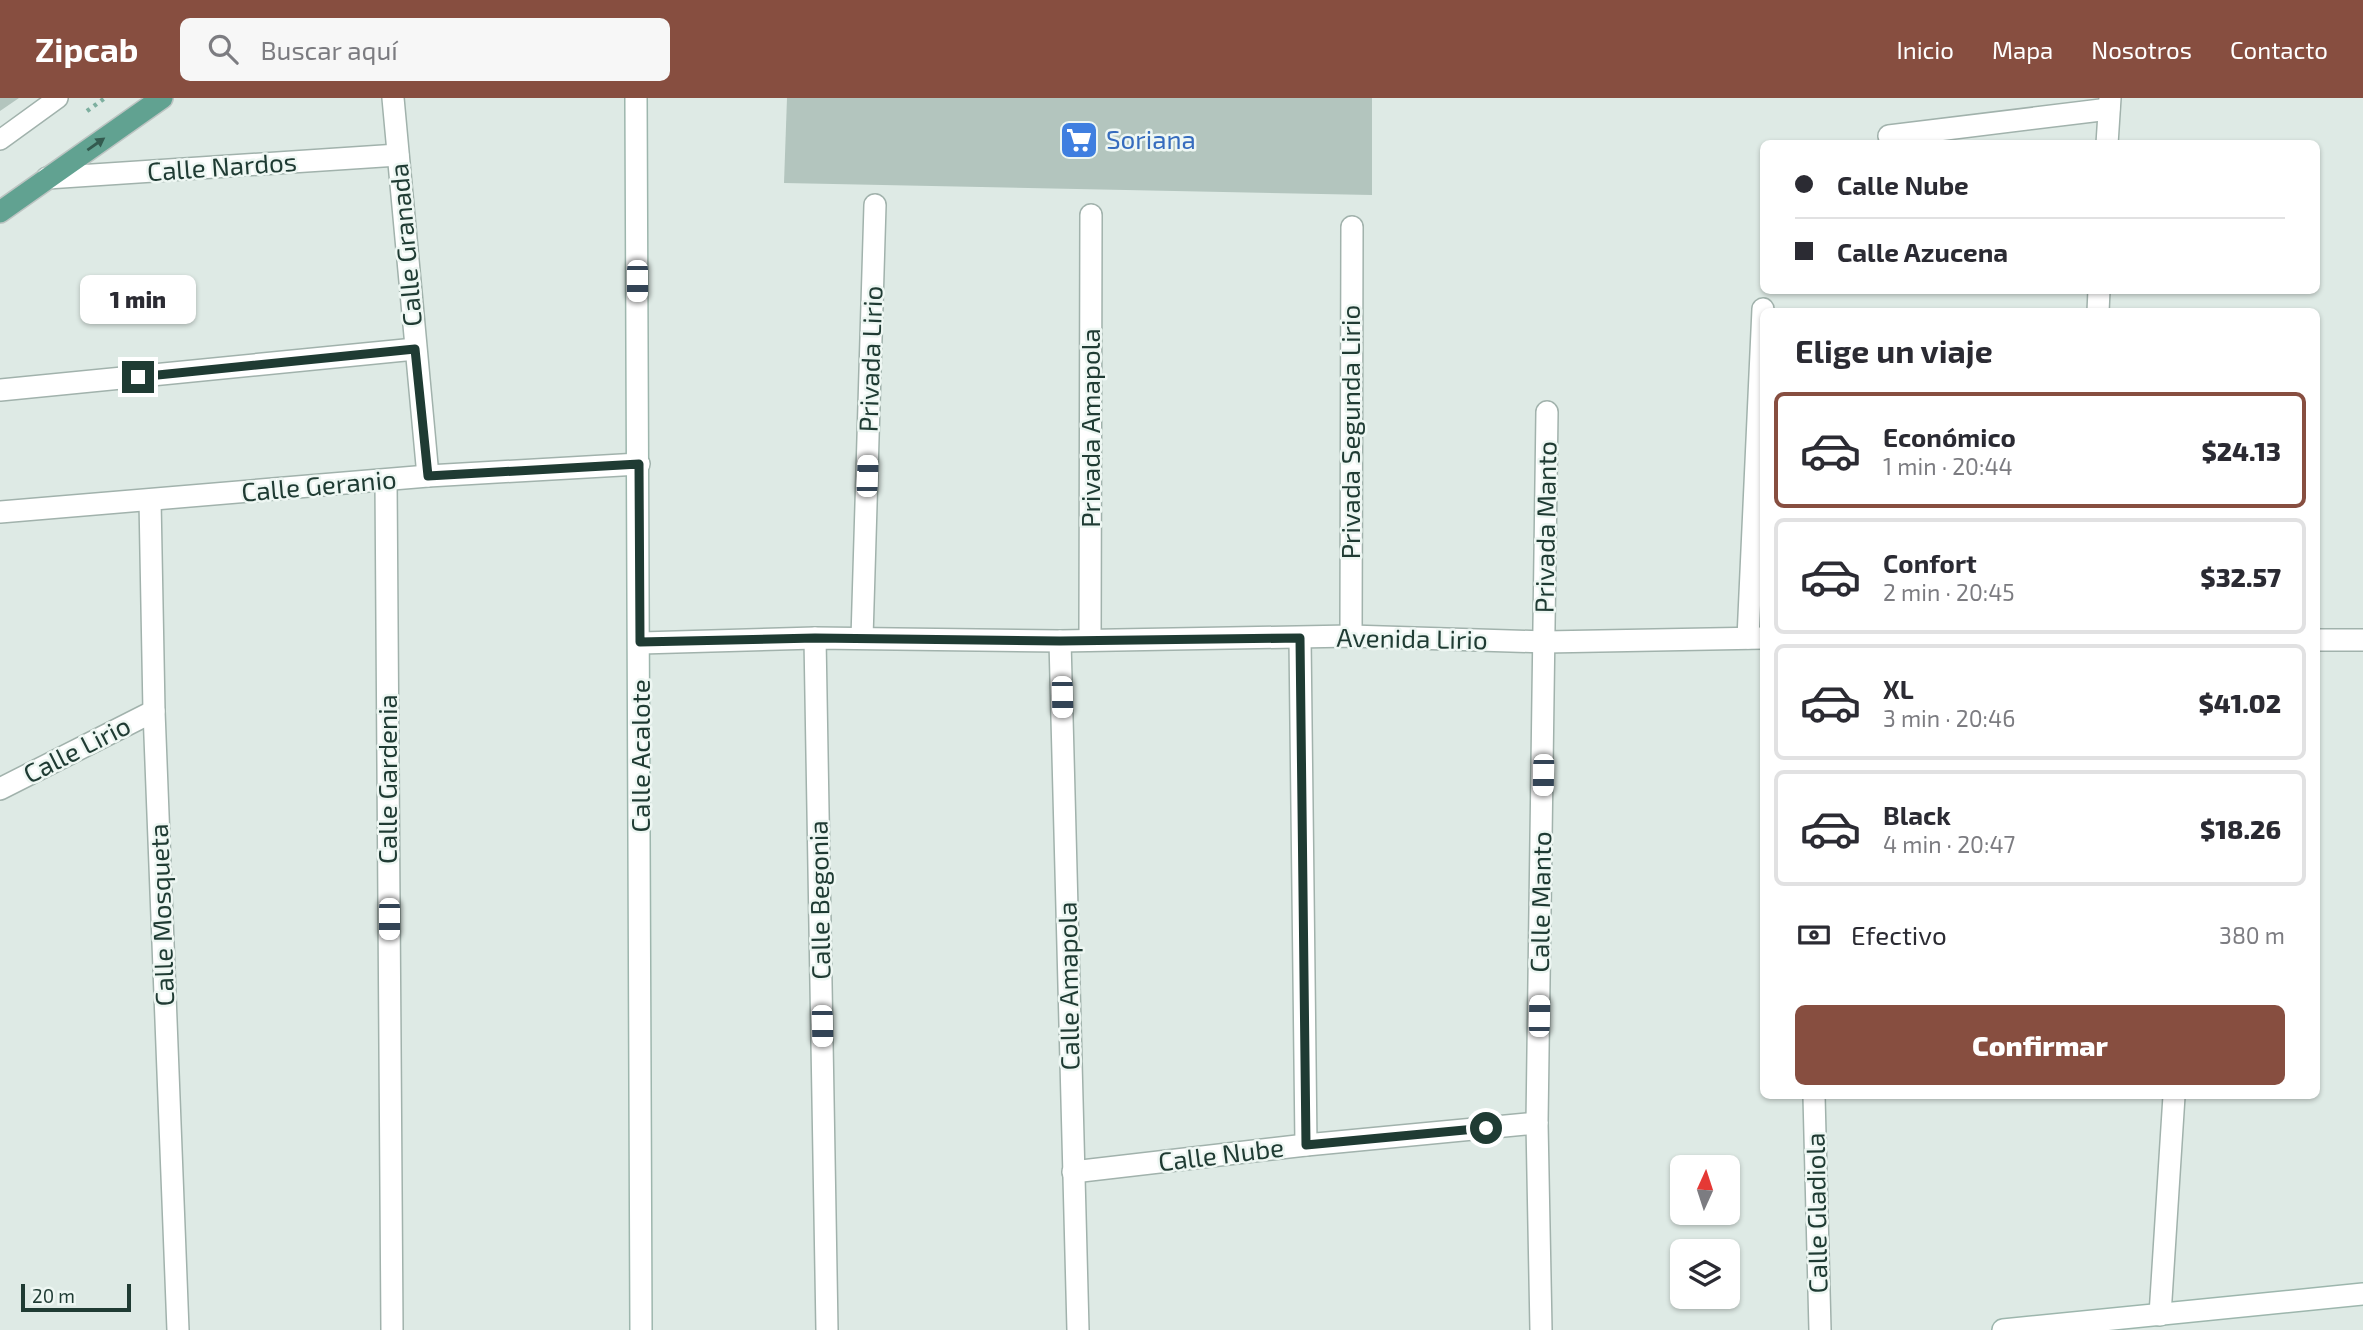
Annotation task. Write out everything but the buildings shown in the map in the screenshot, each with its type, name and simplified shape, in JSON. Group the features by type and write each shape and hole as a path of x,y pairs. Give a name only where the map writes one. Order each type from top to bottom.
{"main road":[{"path":"0,212 162,98"}],"street":[{"name":"Calle Granada","path":"393,98 428,476"},
{"name":"Calle Acalote","path":"636,98 641,1330"},
{"path":"1889,136 2109,104 2108,140"},
{"name":"Calle Nardos","path":"47,178 398,155"},
{"name":"Privada Lirio","path":"862,638 875,205"},
{"name":"Privada Amapola","path":"1090,640 1091,215"},
{"name":"Privada Segunda Lirio","path":"1351,636 1352,227"},
{"path":"0,390 415,349"},
{"name":"Privada Manto","path":"1545,642 1547,412"},
{"path":"1756,638 1760,419"},
{"name":"Calle Geranio","path":"0,512 428,476 639,464"},
{"name":"Calle Gardenia","path":"386,480 392,1330"},
{"name":"Calle Mosqueta","path":"150,500 154,711 178,1330"},
{"name":"Avenida Lirio","path":"640,642 815,638 1060,641 1351,636 1545,642 1756,638"},
{"name":"Calle Begonia","path":"815,638 827,1330"},
{"path":"1300,638 1306,1145"},
{"path":"2320,640 2363,640"},
{"name":"Calle Amapola","path":"1060,641 1078,1330"},
{"name":"Calle Manto","path":"1541,1330 1537,1123 1545,642"},
{"name":"Calle Lirio","path":"0,789 154,711"},
{"name":"Calle Gladiola","path":"1814,1099 1820,1330"},
{"path":"2160,1315 2174,1099"},
{"name":"Calle Nube","path":"1073,1172 1306,1145 1537,1123"},
{"path":"2003,1330 2363,1294"}],"lane":[{"path":"0,140 58,98"}],"place":[{"name":"Soriana","path":"1079,140"}],"route":[{"path":"138,377 415,349 428,476 639,464 640,642 815,638 1060,641 1300,638 1306,1145 1486,1128"}]}
